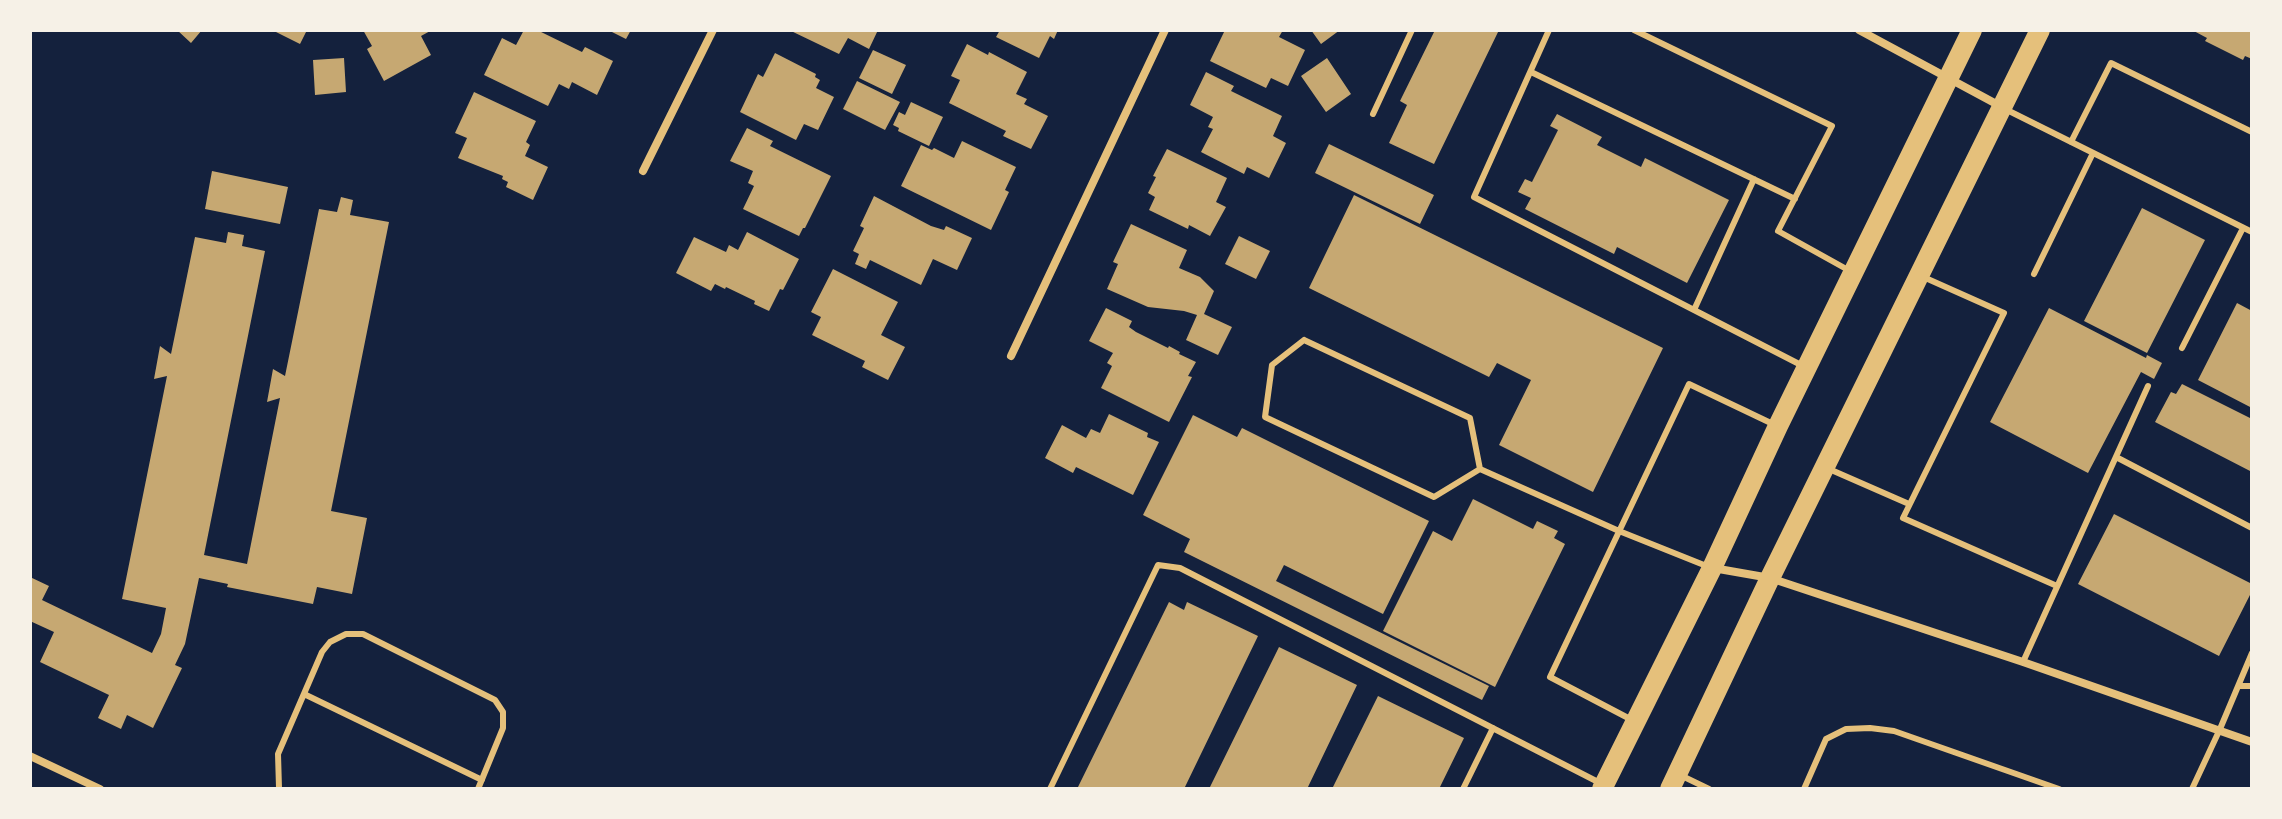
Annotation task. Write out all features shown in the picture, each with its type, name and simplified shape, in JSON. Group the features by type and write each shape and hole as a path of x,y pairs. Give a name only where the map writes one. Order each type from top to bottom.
{"main road":[{"path":"1603,787 1972,30"},
{"path":"1673,782 2040,30"}],"street":[{"path":"643,171 713,30"},
{"path":"1011,356 1165,30"},
{"path":"1859,30 2002,107"},
{"path":"1712,568 1770,578 2252,742"},
{"path":"30,756 100,789"}],"lane":[{"path":"1373,114 1412,30"},
{"path":"1549,30 1474,197 1806,368"},
{"path":"1634,30 1832,126 1778,231 1853,272"},
{"path":"2071,142 2111,63 2252,132"},
{"path":"1531,72 1795,199"},
{"path":"2002,107 2252,231"},
{"path":"2034,274 2093,153"},
{"path":"1694,310 1754,179"},
{"path":"2182,348 2243,228"},
{"path":"1920,276 2004,313 1903,518 2057,586"},
{"path":"1304,340 1470,418 1480,469 1434,497 1265,417 1272,365 1304,340"},
{"path":"1634,721 1550,677 1689,384 1778,426"},
{"path":"2023,662 2148,386"},
{"path":"2116,457 2252,528"},
{"path":"1826,468 1909,504"},
{"path":"1480,469 1619,531 1712,568"},
{"path":"1050,789 1158,565 1180,568 1603,787"},
{"path":"279,789 278,754 322,652 330,642 346,634 363,634 495,700 503,712 503,728 478,789"},
{"path":"2192,789 2252,653"},
{"path":"2239,686 2252,686"},
{"path":"304,694 482,780"},
{"path":"1463,789 1493,728"},
{"path":"1804,789 1826,739 1846,729 1870,728 1894,731 2059,789"},
{"path":"1673,782 1709,789"}],"building":[{"path":"177,30 202,30 191,43"},
{"path":"272,30 307,30 300,44"},
{"path":"363,30 432,30 421,36 431,55 384,81 367,49 372,46"},
{"path":"524,30 537,30 582,52 585,47 613,61 597,95 572,82 569,89 559,84 548,106 484,75 502,38 516,45"},
{"path":"608,30 631,30 626,39"},
{"path":"789,30 878,30 869,49 848,38 839,54"},
{"path":"1000,30 1058,30 1054,39 1050,36 1039,58 996,37"},
{"path":"1225,30 1283,30 1279,37 1305,50 1288,86 1271,78 1266,88 1210,61"},
{"path":"1311,30 1340,30 1321,44"},
{"path":"1435,30 1499,30 1434,164 1389,143 1407,105 1400,101"},
{"path":"2192,30 2252,30 2252,59 2245,56 2243,60 2205,41 2207,38"},
{"path":"967,44 1027,72 1016,94 1027,99 1024,104 1048,116 1031,149 1003,136 1006,131 949,103 960,80 951,76"},
{"path":"873,50 906,65 892,94 859,78"},
{"path":"775,53 816,74 815,77 820,80 816,88 834,97 818,130 804,124 796,140 740,112 758,74 763,77"},
{"path":"344,58 346,92 315,95 313,60"},
{"path":"1327,58 1351,94 1326,112 1301,76"},
{"path":"1206,72 1234,86 1231,91 1282,116 1273,136 1286,143 1269,178 1247,167 1244,174 1201,152 1213,129 1208,127 1213,117 1190,105"},
{"path":"857,81 900,102 885,130 843,109"},
{"path":"474,92 536,121 526,142 530,145 525,156 548,167 533,200 506,187 508,182 502,179 503,176 458,158 467,138 455,133"},
{"path":"911,102 943,117 929,146 898,131 899,128 893,125 899,112 905,115"},
{"path":"1557,114 1602,137 1597,145 1641,167 1645,158 1729,200 1687,283 1617,247 1614,254 1525,209 1531,198 1518,192 1525,179 1532,182 1558,130 1550,126"},
{"path":"747,128 773,141 770,146 831,176 799,236 743,209 754,186 748,183 753,171 730,161"},
{"path":"962,141 1016,167 1005,190 1009,192 991,230 901,186 921,145 954,158"},
{"path":"1329,144 1434,195 1420,224 1315,173"},
{"path":"1167,149 1227,178 1216,202 1226,207 1210,236 1149,210 1155,197 1148,193 1156,177 1153,176"},
{"path":"212,171 288,187 280,224 205,209"},
{"path":"1354,195 1663,348 1593,492 1499,445 1531,380 1497,363 1489,377 1309,288"},
{"path":"874,196 931,226 944,230 946,226 972,238 957,270 933,259 921,285 870,260 866,269 855,264 859,254 853,251"},
{"path":"341,197 353,200 350,215 389,222 331,511 367,518 352,594 317,587 313,604 227,587 228,584 199,578 185,644 175,665 182,668 153,728 127,715 121,729 98,718 109,695 40,662 54,632 30,621 30,577 49,586 42,600 152,653 161,634 166,608 122,599 167,376 154,379 160,346 171,354 195,237 226,243 228,232 244,235 242,246 265,251 204,555 247,564 280,398 267,402 273,369 285,376 319,209 337,212"},
{"path":"2142,208 2205,240 2147,353 2084,321"},
{"path":"1131,224 1187,250 1179,268 1200,277 1214,291 1204,314 1232,327 1218,355 1186,340 1197,315 1148,307 1107,289 1118,264 1113,262"},
{"path":"747,232 799,259 769,311 726,287 715,284 711,291 676,273 694,237 726,252 729,245 738,250"},
{"path":"1239,236 1270,251 1256,279 1225,264"},
{"path":"833,269 898,302 881,335 905,347 888,380 862,367 865,361 812,335 821,317 811,312"},
{"path":"2237,303 2252,311 2252,408 2198,380"},
{"path":"1106,308 1132,321 1129,327 1136,332 1196,362 1188,376 1192,377 1169,422 1101,388 1112,366 1107,363 1113,353 1089,341"},
{"path":"2049,308 2146,358 2147,355 2162,363 2154,379 2141,372 2088,473 1990,422"},
{"path":"2182,384 2252,419 2252,472 2155,422 2171,392 2176,394"},
{"path":"1109,414 1148,433 1147,437 1159,442 1133,495 1076,467 1073,473 1045,458 1062,425 1086,438 1091,429 1100,433"},
{"path":"1193,415 1237,437 1242,428 1429,521 1383,614 1284,565 1276,581 1489,686 1482,700 1184,552 1190,539 1143,515"},
{"path":"1473,499 1533,529 1537,521 1558,531 1554,538 1565,544 1495,687 1383,631 1433,531 1452,541"},
{"path":"2114,514 2252,584 2252,591 2219,656 2078,584"},
{"path":"1169,602 1184,610 1187,602 1258,636 1184,789 1077,789"},
{"path":"1279,647 1357,685 1307,789 1209,789"},
{"path":"1378,696 1464,738 1439,789 1332,789"}]}
